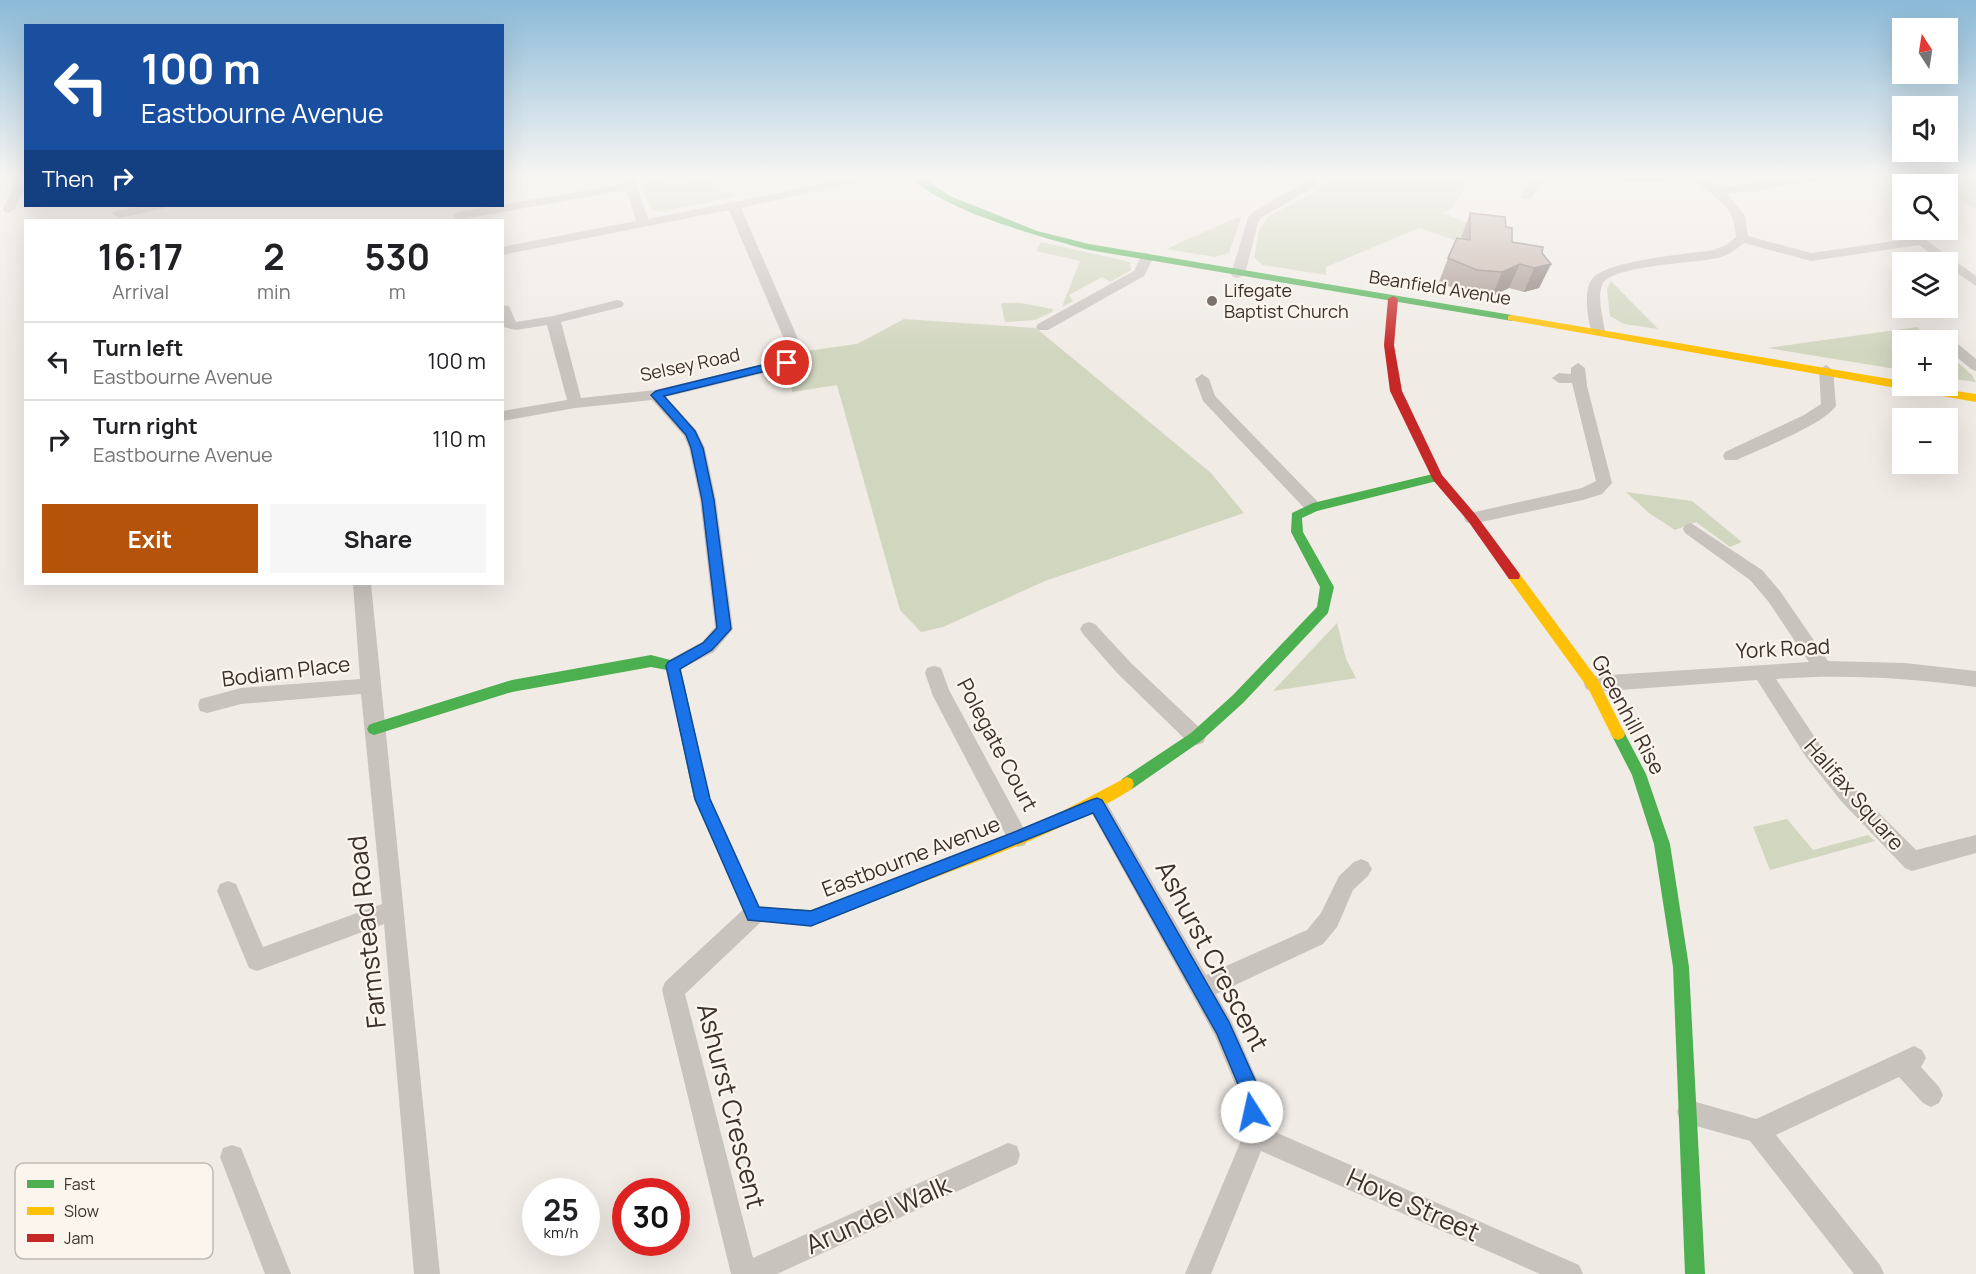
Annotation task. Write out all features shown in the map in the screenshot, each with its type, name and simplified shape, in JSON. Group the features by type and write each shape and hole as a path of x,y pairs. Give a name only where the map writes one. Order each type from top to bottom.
{"street":[{"path":"504,251 588,234"},
{"name":"Selsey Road","path":"504,416 575,403 656,395 787,363 794,346 746,234"},
{"name":"Beanfield Avenue","path":"1040,234 1089,247 1238,273 1598,331 1892,383"},
{"path":"1238,273 1248,234"},
{"path":"1598,331 1595,286 1605,273 1621,268 1717,254 1731,248 1742,238 1742,234"},
{"path":"1742,238 1811,257 1929,240"},
{"path":"1922,241 1976,282"},
{"path":"1043,327 1139,273 1147,257"},
{"name":"Greenhill Rise","path":"1393,299 1389,345 1396,391 1437,477 1472,518 1593,684 1639,774 1662,844 1681,967 1695,1274"},
{"path":"504,309 508,324 516,326 553,320 617,304"},
{"path":"1057,318 1069,328"},
{"path":"553,320 575,403"},
{"path":"1958,351 1976,366"},
{"path":"1731,456 1829,406 1826,370"},
{"path":"1472,518 1583,494 1596,490 1604,483 1579,374 1559,378"},
{"path":"1202,379 1208,398 1313,507 1437,477"},
{"path":"374,729 512,686 651,661 673,666 708,646 724,629 708,500 697,448 691,434 656,395"},
{"name":"Beanfield Avenue","path":"1958,395 1976,398"},
{"name":"Eastbourne Avenue","path":"754,915 811,918 1018,838 1097,804 1196,737 1238,699 1323,609 1328,587 1296,532 1295,524 1296,516 1313,507"},
{"path":"1691,529 1756,575 1774,596 1823,668"},
{"name":"Farmstead Road","path":"362,585 427,1274"},
{"path":"1089,629 1124,668 1196,737"},
{"path":"673,666 702,799 754,915"},
{"name":"York Road","path":"1593,684 1823,668 1905,670 1976,679"},
{"name":"Halifax Square","path":"1762,672 1813,751 1848,795 1912,861 1976,844"},
{"name":"Polegate Court","path":"934,673 940,691 1018,838"},
{"name":"Bodiam Place","path":"207,705 241,696 370,686"},
{"name":"Ashurst Crescent","path":"1097,804 1223,1028 1250,1089 1255,1136 1198,1274"},
{"path":"1201,988 1315,937 1329,920 1346,883 1361,869"},
{"path":"228,891 257,960 394,910"},
{"name":"Ashurst Crescent","path":"745,1274 673,990 754,915"},
{"path":"1756,1131 1909,1061 1931,1095"},
{"path":"1689,1112 1756,1131 1871,1274"},
{"name":"Hove Street","path":"1255,1136 1570,1274"},
{"name":"Arundel Walk","path":"745,1274 1008,1155"},
{"path":"231,1158 278,1274"}],"green space":[{"path":"1199,234 1235,234 1229,253 1215,257 1166,249"},
{"path":"1258,234 1404,234 1326,267 1326,275 1263,265 1254,258"},
{"path":"1438,234 1466,234 1454,240"},
{"path":"1041,242 1130,262 1131,270 1110,282 1102,277 1069,295 1073,301 1062,307 1080,261 1036,251"},
{"path":"1611,281 1658,329 1624,324 1610,316 1607,289"},
{"path":"1001,303 1021,303 1053,309 1052,312 1035,320 1005,322"},
{"path":"904,319 1036,328 1211,473 1244,513 1045,581 943,627 921,632 900,610 837,385 792,392 789,370 805,358 806,351 857,344"},
{"path":"1917,327 1921,330 1896,330"},
{"path":"1892,331 1892,368 1768,348"},
{"path":"1958,363 1972,375 1976,382 1958,380"},
{"path":"1626,492 1692,501 1742,542 1730,547 1696,522 1675,530 1649,513"},
{"path":"1337,623 1346,659 1356,678 1273,691"},
{"path":"1787,819 1813,850 1868,835 1875,841 1770,870 1753,827"}],"building":[{"path":"1470,234 1512,234 1512,242 1543,247 1542,253 1551,264 1534,268 1520,264 1502,272 1477,270 1448,258 1457,238 1470,240"}],"traffic: fast":[{"path":"1040,234 1089,247 1512,318"},
{"path":"1127,784 1196,737 1238,699 1323,609 1327,587 1297,532 1296,516 1313,507 1437,477"},
{"path":"374,729 512,686 651,661 673,666 702,799 754,914 811,918 910,880"},
{"path":"1618,734 1639,774 1662,844 1681,967 1695,1274"}],"traffic: slow":[{"path":"1512,318 1892,383"},
{"path":"1958,395 1976,398"},
{"path":"1514,576 1593,684 1618,734"},
{"path":"910,880 1049,826 1076,814 1127,784"}],"traffic: jam":[{"path":"1393,299 1389,345 1396,391 1437,477 1472,518 1514,576"}],"place":[{"name":"Lifegate Baptist Church","path":"1212,301"}],"route":[{"path":"787,363 656,395 691,434 697,448 708,500 724,629 708,646 673,666 702,799 754,915 811,918 1018,838 1097,804 1223,1028 1250,1089 1252,1112"}]}
